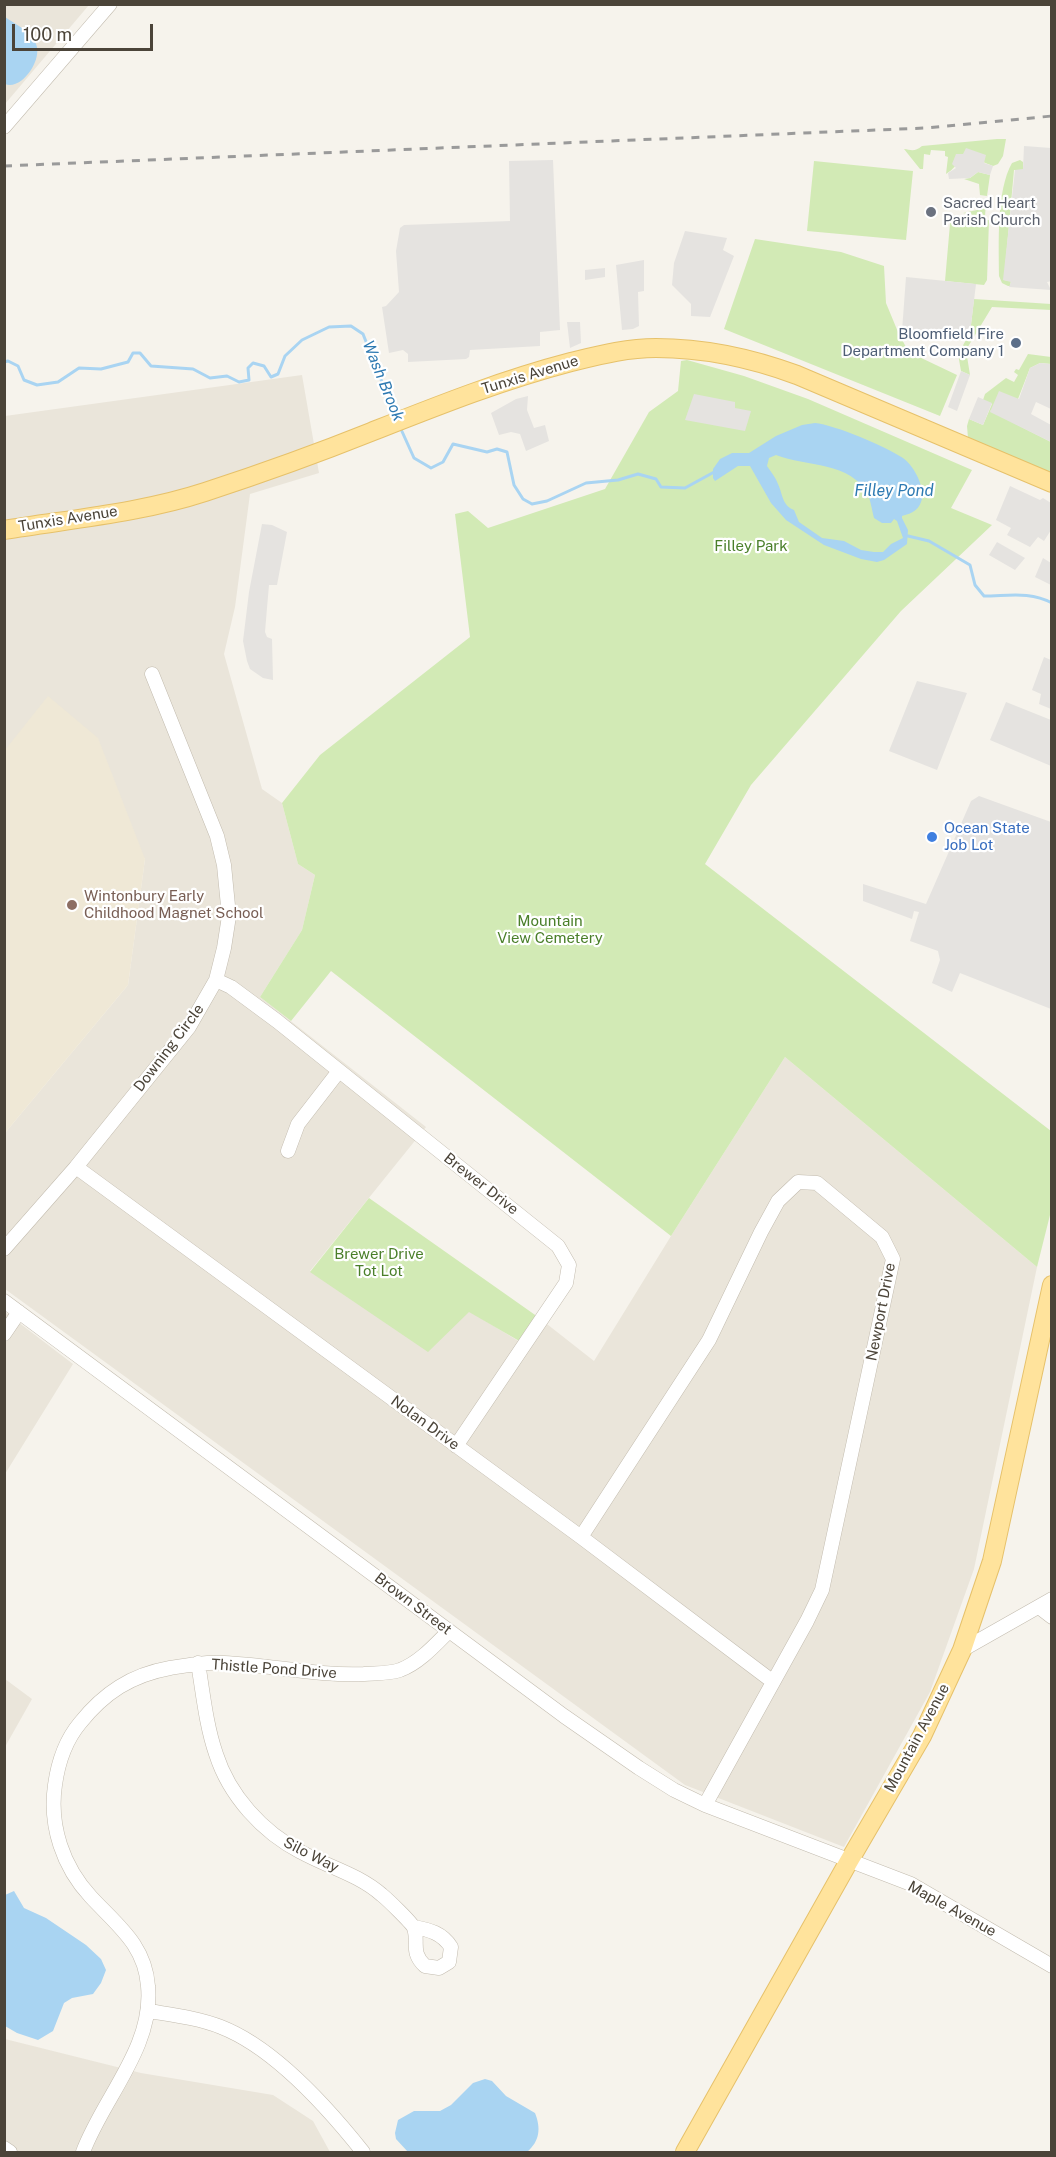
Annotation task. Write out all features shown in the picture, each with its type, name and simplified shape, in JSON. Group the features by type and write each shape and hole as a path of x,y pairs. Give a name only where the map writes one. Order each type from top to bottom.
{"main road":[{"name":"Tunxis Avenue","path":"4,530 143,507 202,493 499,382 616,351 654,348 697,350 739,357 797,375 1052,483"},
{"name":"Mountain Avenue","path":"685,2152 922,1736 962,1650 992,1561 1052,1285"}],"street":[{"path":"4,127 110,4"},
{"name":"Downing Circle","path":"4,1249 76,1167 189,1027 216,980 229,916 224,865 217,836 152,674"},
{"name":"Brewer Drive","path":"216,980 231,987 558,1246 569,1265 566,1283 456,1446"},
{"path":"288,1151 298,1124 339,1071"},
{"name":"Nolan Drive","path":"76,1167 772,1681"},
{"name":"Newport Drive","path":"581,1538 709,1340 778,1201 798,1182 817,1183 882,1237 893,1259 822,1590 705,1805"},
{"name":"Brown Street","path":"4,1301 449,1631 639,1768 705,1805 849,1861"},
{"path":"4,1334 19,1312"},
{"path":"962,1650 1052,1599"},
{"path":"1039,1607 1052,1617"},
{"name":"Thistle Pond Drive","path":"83,2152 91,2130 141,2038 149,2012 148,1985 141,1954 122,1927 75,1878 62,1852 55,1826 52,1800 63,1751 74,1730 98,1702 112,1690 134,1678 158,1670 198,1663 224,1663 328,1674 382,1673 399,1670 413,1662 449,1631"},
{"name":"Silo Way","path":"198,1663 207,1719 216,1754 234,1792 251,1813 274,1836 291,1847 352,1876 382,1894 414,1927"},
{"name":"Maple Avenue","path":"849,1861 911,1884 1052,1966"},
{"path":"149,2012 175,2015 221,2026 243,2038 284,2066 363,2152"},
{"path":"4,2148 10,2152"}],"shaded area":[{"path":"5,5 89,5 5,104"},
{"path":"1024,146 1051,148 1052,281 1047,282 1051,290 1009,287 1011,282 1003,280 1015,170 1023,169"},
{"path":"966,148 986,155 984,163 993,166 990,175 978,172 970,178 949,179 948,173 956,168 952,164 956,154 963,154"},
{"path":"553,160 560,330 540,332 540,346 470,350 469,357 466,359 408,362 408,354 403,350 389,353 382,307 386,306 399,292 396,251 400,228 404,225 510,221 509,161"},
{"path":"685,231 727,238 723,250 734,256 710,317 691,316 691,304 672,285 674,263"},
{"path":"644,260 644,291 638,292 639,326 622,330 616,265"},
{"path":"605,268 605,277 585,280 585,270"},
{"path":"906,277 976,284 970,333 966,339 902,331"},
{"path":"567,322 580,322 581,343 570,348"},
{"path":"1040,363 1051,364 1051,409 1036,402 1031,414 1051,425 1051,442 990,412 999,391 1019,399 1030,368"},
{"path":"961,371 970,375 957,411 948,407"},
{"path":"302,375 319,473 250,494 235,607 224,654 262,789 282,803 298,864 315,875 302,930 260,997 426,1127 310,1271 469,1311 520,1342 538,1317 594,1361 785,1057 1037,1267 974,1569 930,1692 844,1847 685,1785 5,1289 5,1133 128,985 145,859 5,750 5,416"},
{"path":"694,394 735,402 735,408 751,411 745,431 685,420"},
{"path":"528,396 527,410 534,428 545,425 549,441 526,451 520,434 511,432 499,435 491,413 516,399"},
{"path":"978,397 992,403 983,425 969,419"},
{"path":"1010,486 1051,503 1051,530 1044,541 1038,537 1030,547 1007,535 1011,528 996,520"},
{"path":"262,524 272,525 287,532 277,585 269,585 265,632 267,637 272,639 273,680 263,678 250,669 243,641 249,592"},
{"path":"997,542 1025,558 1015,570 989,555"},
{"path":"1043,558 1051,563 1051,585 1035,577"},
{"path":"1044,657 1051,660 1051,709 1039,704 1041,694 1032,690"},
{"path":"917,681 967,693 937,770 889,751"},
{"name":"Wintonbury Early Childhood Magnet School","path":"48,696 98,738 145,859 128,985 5,1133 5,750"},
{"path":"1006,702 1051,720 1051,766 990,740"},
{"path":"979,796 1051,822 1051,1009 960,973 952,992 932,983 940,960 938,951 910,941 919,912 914,911 912,919 863,901 863,884 926,904 971,801"},
{"path":"5,1312 73,1364 5,1474"},
{"path":"5,1679 32,1699 5,1747"},
{"path":"5,2039 141,2073 273,2095 313,2121 330,2152 5,2152"}],"green space":[{"path":"1006,139 1003,156 998,164 993,166 963,154 946,174 948,157 945,156 945,151 931,150 930,155 924,154 923,169 920,169 904,149 913,150 922,146"},
{"path":"1020,160 1023,162 1023,170 1014,170 1004,280 1011,281 1008,286 1002,283 999,276 1001,203 1003,188 1012,163"},
{"path":"814,161 913,171 906,240 807,231"},
{"path":"978,172 990,175 987,196 980,195 979,184 964,179"},
{"path":"980,199 986,200 985,217 963,213 977,210"},
{"path":"953,215 989,220 987,280 984,285 945,281 950,224"},
{"path":"755,239 841,252 884,266 886,303 907,349 957,375 940,416 724,329"},
{"path":"974,299 1051,304 1051,310 992,307 966,350 970,375 961,371 958,354 970,333"},
{"path":"1028,354 1051,357 1051,364 1040,363 1030,368 1018,399 990,411 1051,442 1051,474 968,438 969,419 983,425 992,404 983,400 985,394 1006,378 1014,382 1018,375 1014,372 1016,369 1019,370"},
{"path":"687,360 744,376 808,399 972,470 951,508 992,525 901,611 751,785 705,864 1051,1131 1051,1211 1037,1267 785,1057 671,1236 331,971 291,1021 260,997 302,930 315,875 298,864 282,803 320,755 470,637 455,514 468,511 488,528 605,489 649,412 678,391 681,361"},
{"name":"Brewer Drive Tot Lot","path":"369,1198 538,1317 521,1342 469,1312 428,1352 310,1272"}],"water":[{"path":"5,17 31,36 37,51 29,73 18,83 11,85 5,84"},
{"name":"Filley Pond","path":"815,423 847,432 895,453 911,466 922,488 922,499 917,508 902,516 908,530 907,544 884,560 877,562 861,559 824,545 786,520 771,503 750,466 738,466 715,481 713,478 713,469 720,459 732,453 749,453 776,436 802,425","holes":["776,455 827,467 851,476 868,495 874,518 882,523 891,523 894,519 897,521 903,538 891,544 883,552 861,550 844,541 822,538 799,522 794,510 785,502 767,466 769,458"]},
{"path":"14,1891 24,1908 46,1918 86,1945 101,1959 106,1970 93,1994 72,1998 64,2003 53,2031 38,2040 5,2026 5,1895"},
{"path":"485,2079 492,2081 506,2096 535,2113 538,2124 537,2139 527,2152 408,2152 396,2139 398,2120 414,2111 440,2111 451,2105 473,2083"}],"waterway":[{"name":"Wash Brook","path":"4,362 8,361 18,366 24,380 37,385 58,382 79,368 101,369 128,362 133,353 140,353 151,366 193,369 210,378 227,376 239,382 249,380 248,368 253,363 264,366 271,377 278,374 285,356 302,340 329,327 351,326 363,334 395,415"},
{"name":"Wash Brook","path":"400,427 414,458 431,468 443,462 453,444 487,452 497,449 507,452 514,485 523,499 532,504 547,501 586,483 618,480 638,474 656,479 661,487 685,488 716,471"},
{"name":"Wash Brook","path":"908,536 929,541 970,565 975,585 984,596 1027,596 1052,603"}],"railway":[{"path":"4,166 925,128 1052,116"}],"place":[{"name":"Sacred Heart Parish Church","path":"931,212"},
{"name":"Bloomfield Fire Department Company 1","path":"1016,343"},
{"name":"Ocean State Job Lot","path":"932,837"},
{"name":"Wintonbury Early Childhood Magnet School","path":"72,905"}],"park label":[{"name":"Filley Park","path":"751,546"},
{"name":"Mountain View Cemetery","path":"550,930"}]}
